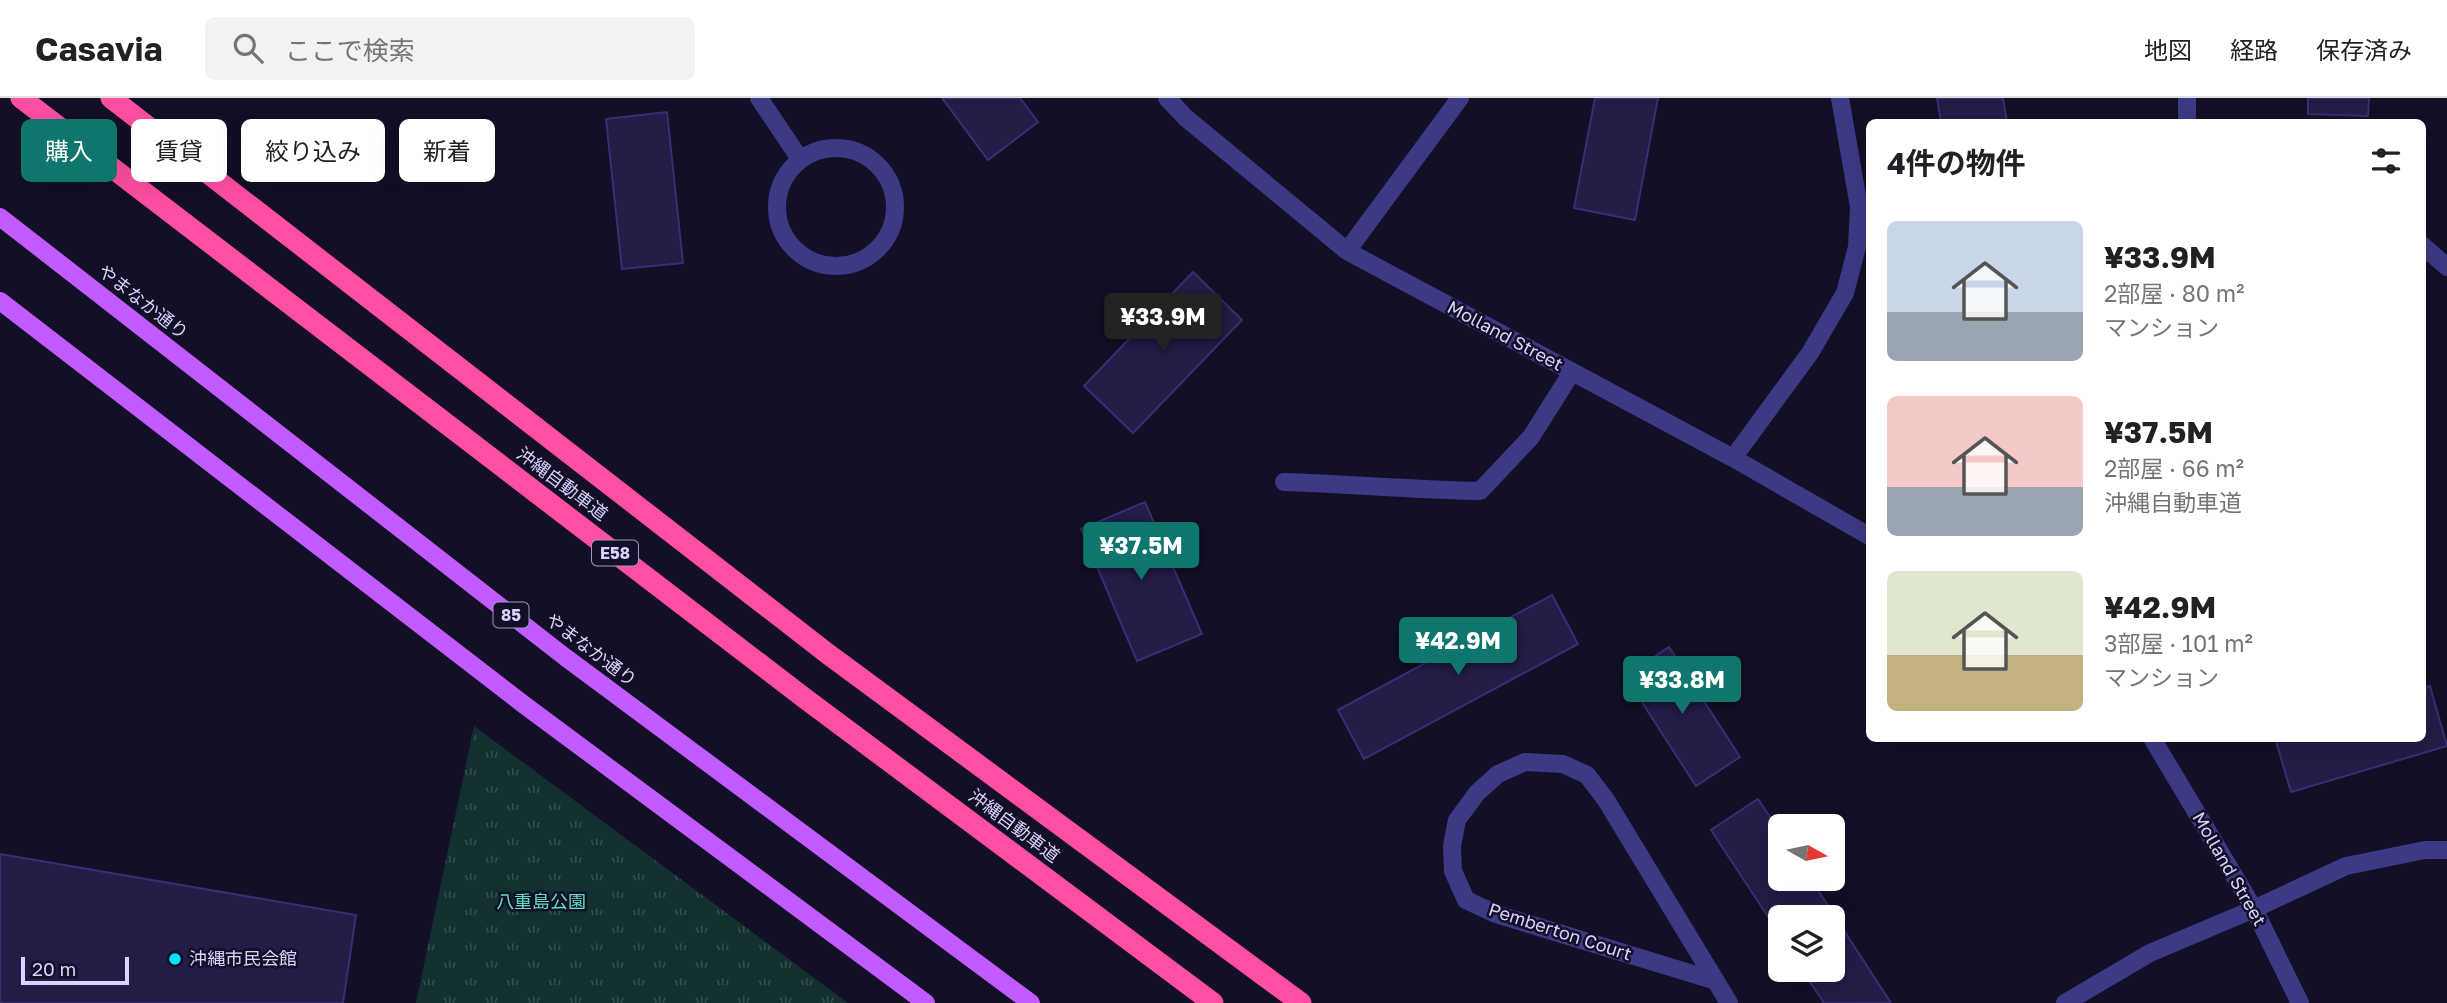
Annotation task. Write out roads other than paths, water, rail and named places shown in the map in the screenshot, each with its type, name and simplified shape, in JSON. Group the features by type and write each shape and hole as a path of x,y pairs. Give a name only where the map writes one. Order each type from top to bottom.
{"highway":[{"name":"沖縄自動車道","path":"21,98 792,689 1213,1003"},
{"name":"沖縄自動車道","path":"111,98 828,654 1301,1003"}],"main road":[{"name":"やまなか通り","path":"0,217 565,657 1031,1003"},
{"path":"0,301 523,704 926,1003"}],"lane":[{"path":"759,98 800,159"},
{"name":"Molland Street","path":"1167,98 1186,118 1347,251 1733,458 1866,534"},
{"path":"1347,251 1460,98"},
{"path":"1733,458 1810,353 1845,293 1857,247 1859,207 1840,98"},
{"path":"2187,119 2188,98"},
{"path":"832,147 850,149 872,159 881,170 889,181 895,199 894,222 889,235 876,252 855,264 828,267 800,256 783,236 776,214 779,188 786,174 800,159 812,152 832,147"},
{"path":"2426,249 2447,267"},
{"path":"1284,482 1480,491 1531,437 1572,372"},
{"name":"Molland Street","path":"2154,742 2254,909 2300,1003"},
{"name":"Pemberton Court","path":"1716,981 1496,914 1466,900 1453,871 1451,846 1457,820 1477,793 1498,774 1524,762 1563,764 1587,775 1606,800 1716,981 1729,1003"},
{"path":"2065,1003 2150,953 2346,866 2425,850 2447,850"}],"place":[{"name":"沖縄市民会館","path":"175,959"}],"park label":[{"name":"八重島公園","path":"541,902"}]}
